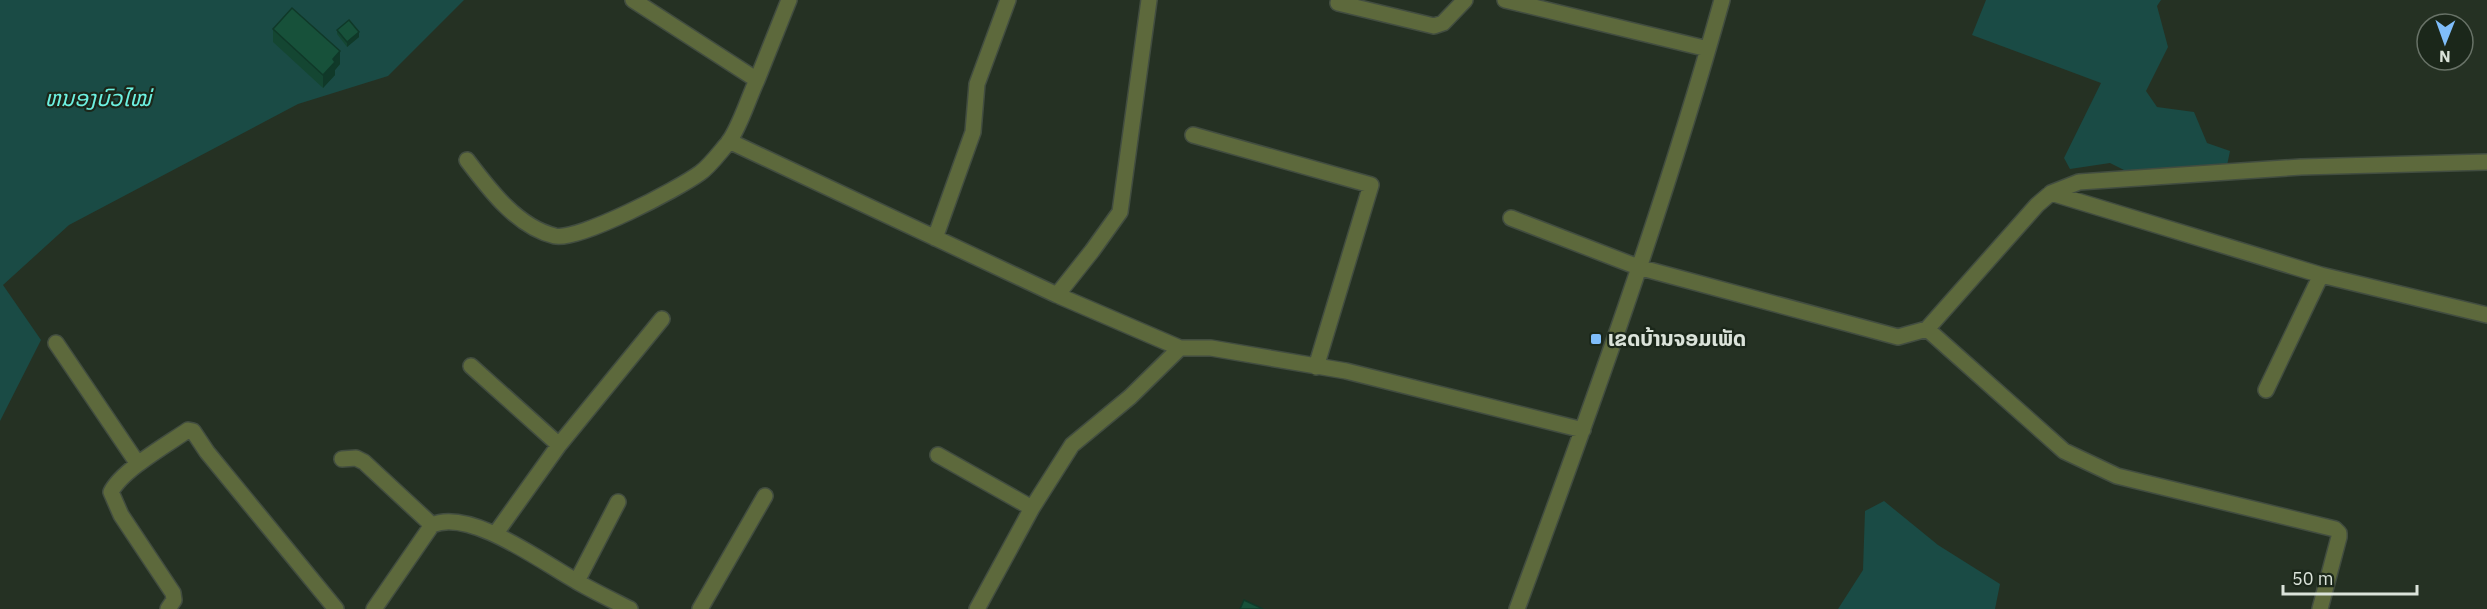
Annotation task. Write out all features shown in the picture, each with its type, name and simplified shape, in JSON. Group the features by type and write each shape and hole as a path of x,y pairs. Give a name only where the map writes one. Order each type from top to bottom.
{"street":[{"path":"633,0 757,80"},
{"path":"466,160 488,188 520,219 538,230 557,237 588,231 630,212 701,172 729,141 757,80 789,0"},
{"path":"935,238 973,132 976,84 1008,0"},
{"path":"1338,3 1434,26 1443,23 1465,0"},
{"path":"1505,0 1708,49"},
{"path":"1517,609 1583,430 1638,267 1722,0"},
{"path":"1057,295 1120,212 1145,1"},
{"path":"1193,135 1371,185 1316,367"},
{"path":"729,141 1057,295 1180,348 1211,348 1346,371 1583,430"},
{"path":"1511,218 1638,267 1898,338 1927,329 2037,205 2051,193 2079,182 2301,167 2487,162"},
{"path":"2051,193 2321,275 2487,315"},
{"path":"2266,390 2321,275"},
{"path":"496,533 559,445 662,319"},
{"path":"1927,329 2064,451 2117,476 2335,529 2339,537 2320,609"},
{"path":"56,343 138,464"},
{"path":"978,609 1032,508 1072,445 1130,398 1180,348"},
{"path":"471,366 559,445"},
{"path":"168,609 174,600 173,593 112,498 111,492 115,485 138,464 188,430 193,431 207,452 336,609"},
{"path":"938,455 1032,508"},
{"path":"342,459 356,458 364,462 432,525"},
{"path":"700,609 765,496"},
{"path":"577,581 618,502"},
{"path":"374,609 432,525 440,521 454,522 496,533 630,609"}],"water":[{"name":"ຫນອງບົວໄໝ່","path":"0,0 464,0 388,76 298,104 69,225 3,285 41,340 0,421"},
{"path":"1986,0 2161,0 2157,6 2168,47 2146,91 2157,107 2194,112 2207,143 2230,151 2225,175 2134,175 2110,163 2070,169 2064,158 2101,83 1972,35"},
{"path":"1884,501 1938,545 2000,584 1995,609 1838,609 1863,570 1865,511"}],"building":[{"path":"292,8 340,51 333,59 335,62 323,75 273,29"},
{"path":"349,20 359,32 347,42 337,30"},
{"path":"1244,600 1263,609 1240,609"}],"place":[{"name":"ເຂດບ້ານຈອມເພັດ","path":"1596,339"}]}
